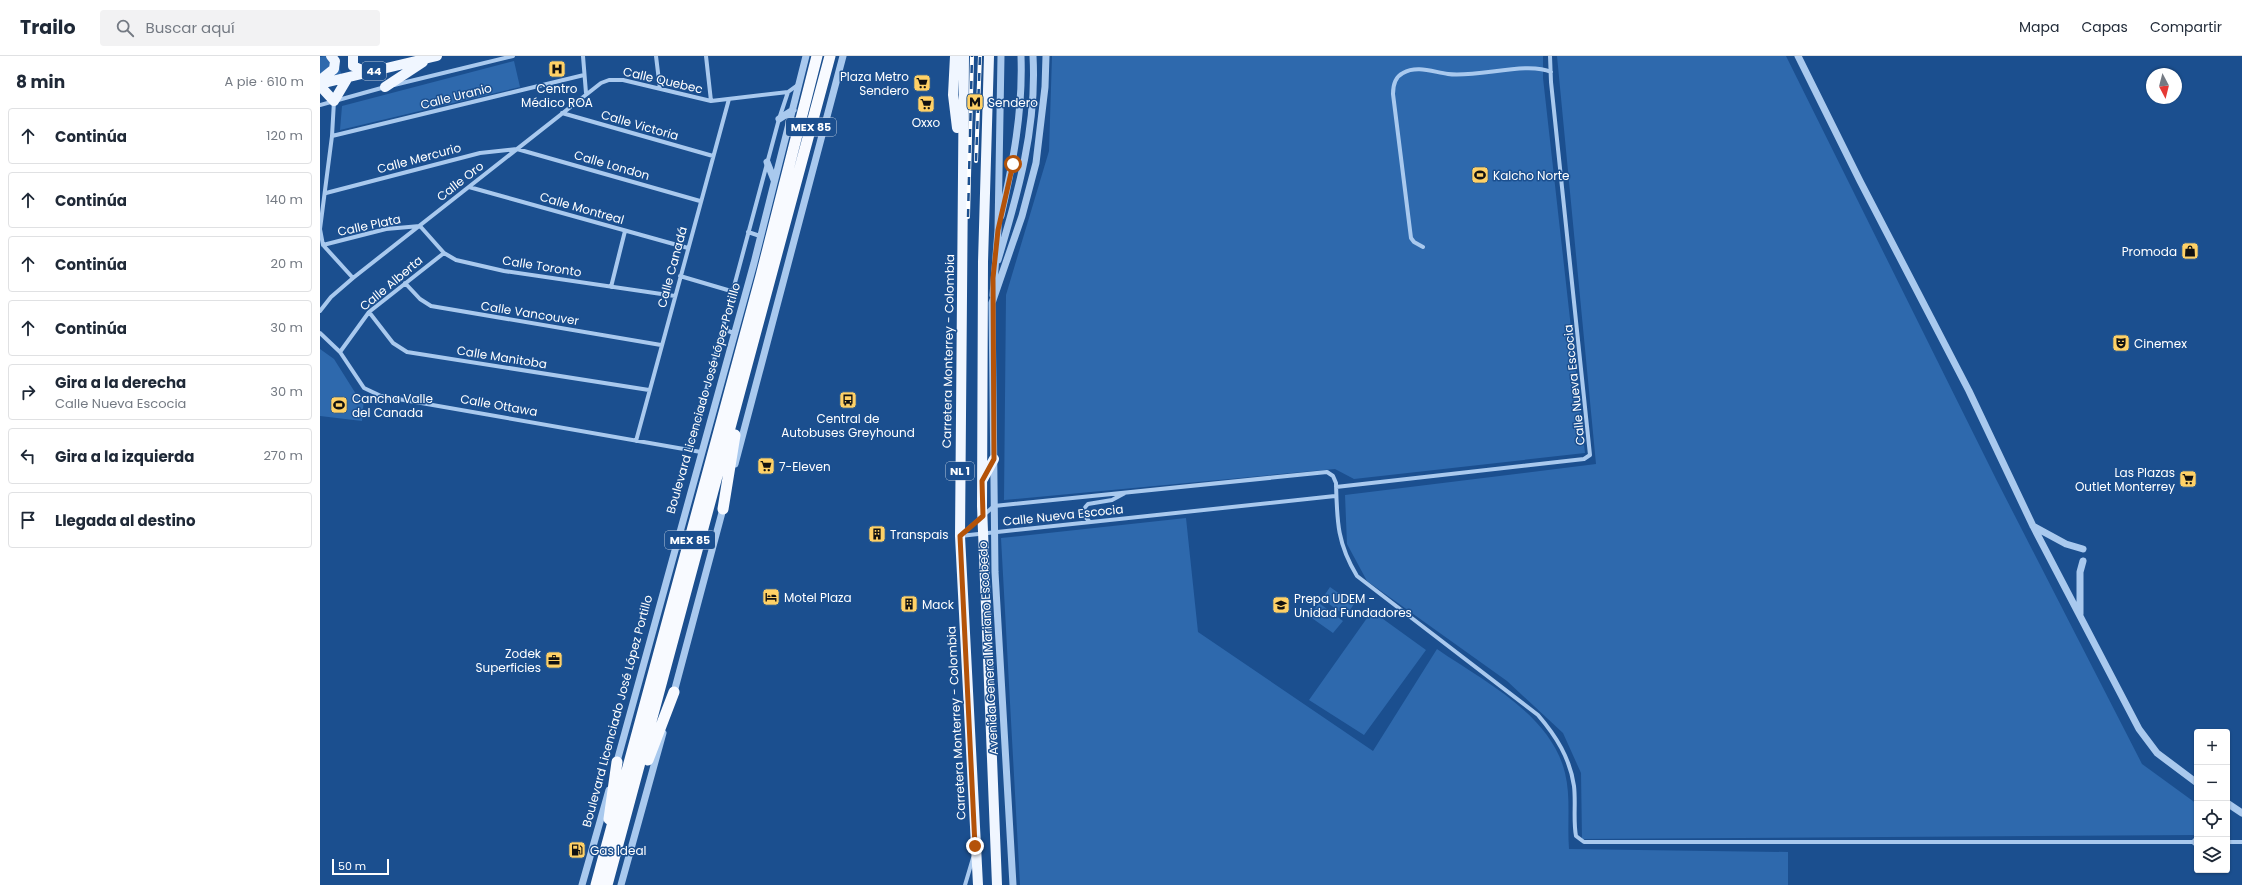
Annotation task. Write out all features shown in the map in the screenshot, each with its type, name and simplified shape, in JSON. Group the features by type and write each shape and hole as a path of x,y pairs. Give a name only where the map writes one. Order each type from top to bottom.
{"highway":[{"name":"MEX 85","path":"607,885 736,409 788,196 817,56"},
{"name":"MEX 85","path":"788,196 830,56"},
{"name":"Boulevard Licenciado José López Portillo","path":"596,885 788,196"},
{"path":"723,509 735,438 736,409"},
{"path":"632,795 642,776 674,692"},
{"path":"608,844 610,805 617,762"}],"main road":[{"path":"320,80 334,69 335,61 331,56"},
{"path":"353,56 353,66 367,72"},
{"name":"NL 1","path":"955,56 954,95 963,171"},
{"name":"Carretera Monterrey - Colombia","path":"964,56 960,536 978,885"},
{"path":"983,56 983,67 988,88"},
{"name":"NL 1","path":"989,56 983,262 982,481 983,516 988,533 997,885"},
{"path":"385,87 432,57"},
{"name":"44","path":"320,85 367,72 432,57"},
{"path":"320,85 334,102 346,79"},
{"path":"982,481 994,459"}],"street":[{"path":"320,105 385,87 513,56"},
{"path":"582,56 586,93"},
{"path":"656,56 660,89"},
{"path":"706,56 711,101"},
{"name":"Boulevard Licenciado José López Portillo","path":"582,885 734,333 806,56"},
{"path":"621,885 674,692 843,56"},
{"path":"992,303 998,230 1001,56"},
{"path":"998,230 1013,164 1020,115 1021,56"},
{"path":"993,278 1018,195 1026,156 1033,101 1033,56"},
{"name":"Avenida General Mariano Escobedo","path":"1013,885 988,533 994,506 992,303 1022,216 1036,163 1045,87 1046,56"},
{"name":"Calle Nueva Escocia","path":"960,536 994,506 1322,472 1330,473 1335,479 1336,487 1584,459 1590,455 1550,56"},
{"path":"1798,56 1882,224 1969,391 2034,526 2145,738 2162,758 2194,780"},
{"path":"1424,247 1414,242 1411,238 1393,94 1393,88 1398,78 1413,70 1465,74 1539,68 1551,72"},
{"name":"Calle Uranio","path":"332,136 584,75"},
{"name":"Calle Quebec","path":"586,93 601,83 614,79 711,101 788,92"},
{"path":"690,450 779,119 788,92 799,84"},
{"name":"Calle Oro","path":"320,311 331,297 353,278 518,149 586,93"},
{"name":"Calle Canadá","path":"636,440 700,201 730,99"},
{"path":"334,102 326,193 320,229 323,245 353,278"},
{"path":"779,119 793,110"},
{"name":"Calle Victoria","path":"562,113 713,156"},
{"name":"Calle Mercurio","path":"326,193 480,153 518,149"},
{"name":"Calle London","path":"518,149 700,201"},
{"path":"767,162 774,181"},
{"name":"Calle Montreal","path":"470,187 688,248"},
{"name":"Calle Plata","path":"323,245 386,229 420,226"},
{"name":"Calle Toronto","path":"420,226 444,253 456,260 497,270 675,296"},
{"path":"611,287 625,230"},
{"path":"748,232 760,236"},
{"name":"Calle Alberta","path":"340,352 369,312 444,253"},
{"path":"680,276 732,291"},
{"name":"Calle Vancouver","path":"405,283 420,298 431,306 661,345"},
{"name":"Calle Manitoba","path":"369,312 393,343 407,352 649,390"},
{"path":"722,329 734,333"},
{"name":"Calle Ottawa","path":"320,333 340,352 364,388 381,396 701,452"},
{"path":"1336,487 1335,496 1340,540 1348,561 1357,576 1538,715 1552,731 1566,756 1571,771 1574,793 1574,827 1576,836 1584,842 2194,841"},
{"path":"1090,522 1084,515 1084,510 1088,504 1112,500 1127,492"},
{"name":"Calle Nueva Escocia","path":"960,536 1335,496"},
{"path":"2034,526 2066,544 2084,549"},
{"path":"2080,616 2079,586 2083,561"},
{"path":"2230,805 2242,813"},
{"path":"2234,808 2242,818"},
{"path":"2230,842 2242,842"},
{"path":"965,885 975,846"}],"shaded area":[{"path":"336,56 342,77 320,82 320,57"},
{"path":"1052,56 1543,56 1543,78 1585,453 1354,479 1335,469 1004,500 1006,295 1049,151"},
{"path":"1557,56 1786,56 1997,481 2142,764 2194,802 2194,835 1582,839 1581,773 1563,733 1507,681 1367,581 1347,544 1345,495 1596,464"},
{"path":"514,61 520,87 340,130 342,106"},
{"path":"320,349 334,359 356,394 364,398 362,421 320,416"},
{"path":"1186,518 1198,632 1373,751 1437,649 1513,701 1546,733 1557,752 1567,782 1569,849 1788,852 1788,885 1020,885 1001,538"},
{"path":"1330,587 1354,604 1346,616 1322,599"},
{"path":"1319,603 1343,621 1333,633 1309,616"},
{"path":"1372,611 1426,650 1364,735 1309,700"}],"railway":[{"path":"968,217 972,56"},
{"path":"976,161 980,56"}],"place":[{"name":"Centro Médico ROA","path":"557,69"},
{"name":"Plaza Metro Sendero","path":"922,83"},
{"name":"Sendero","path":"975,102"},
{"name":"Oxxo","path":"926,104"},
{"name":"Kalcho Norte","path":"1480,175"},
{"name":"Promoda","path":"2190,251"},
{"name":"Cinemex","path":"2121,343"},
{"name":"Central de Autobuses Greyhound","path":"848,400"},
{"name":"Cancha Valle del Canada","path":"339,405"},
{"name":"7-Eleven","path":"766,466"},
{"name":"Las Plazas Outlet Monterrey","path":"2188,479"},
{"name":"Transpais","path":"877,534"},
{"name":"Motel Plaza","path":"771,597"},
{"name":"Mack","path":"909,604"},
{"name":"Prepa UDEM - Unidad Fundadores","path":"1281,605"},
{"name":"Zodek Superficies","path":"554,660"},
{"name":"Gas Ideal","path":"577,850"}],"route":[{"path":"975,846 960,536 983,516 982,481 994,459 993,278 998,230 1013,164"}]}
